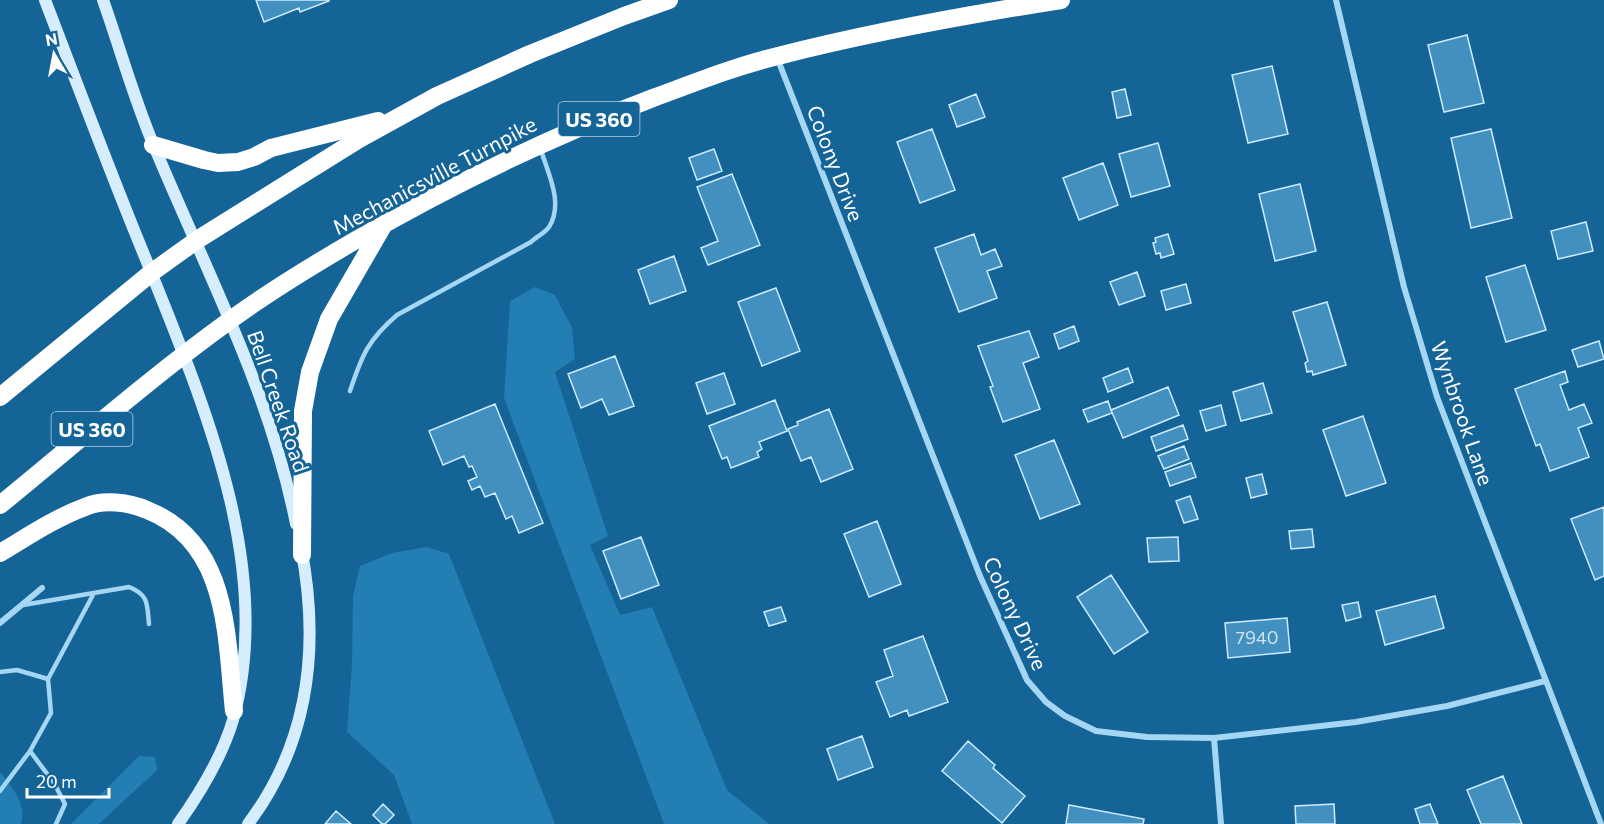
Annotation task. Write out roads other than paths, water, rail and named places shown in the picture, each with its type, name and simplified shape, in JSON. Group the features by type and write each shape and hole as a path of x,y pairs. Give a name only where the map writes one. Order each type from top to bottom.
{"highway":[{"path":"0,396 151,273 197,240 359,139 437,96 530,54 669,0"},
{"name":"Mechanicsville Turnpike","path":"0,505 185,354 287,282 384,224 539,144 685,86 776,56 977,13 1061,0"},
{"path":"153,145 218,163 238,162 271,148 403,114"},
{"path":"302,555 303,411 310,372 329,319 384,224"},
{"path":"0,553 86,506 113,502 140,507 164,516 186,534 204,556 215,581 222,608 234,711"}],"main road":[{"path":"45,0 151,273 185,354 217,450 242,569 246,628 242,676 232,722 213,767 178,824"},
{"name":"Bell Creek Road","path":"104,0 153,145 197,240 257,389 282,464 302,555 309,599 310,642 307,691 294,739 279,775 248,824"}],"street":[{"name":"Wynbrook Lane","path":"1336,0 1407,298 1437,397 1601,824"},
{"name":"Colony Drive","path":"776,56 980,576 1027,680 1046,702 1065,716 1096,731 1147,737 1214,738 1356,722 1447,706 1545,681"},
{"path":"0,623 42,588"},
{"path":"1214,738 1221,824"}],"lane":[{"path":"350,391 368,347 379,331 397,315 531,242 548,229 555,214 556,198 539,144"},
{"path":"23,605 129,587 140,592 147,602 149,624"},
{"path":"0,791 30,751 51,712 48,679 94,593"},
{"path":"0,672 17,670 48,679"},
{"path":"30,751 54,783 65,804 56,824"}]}
